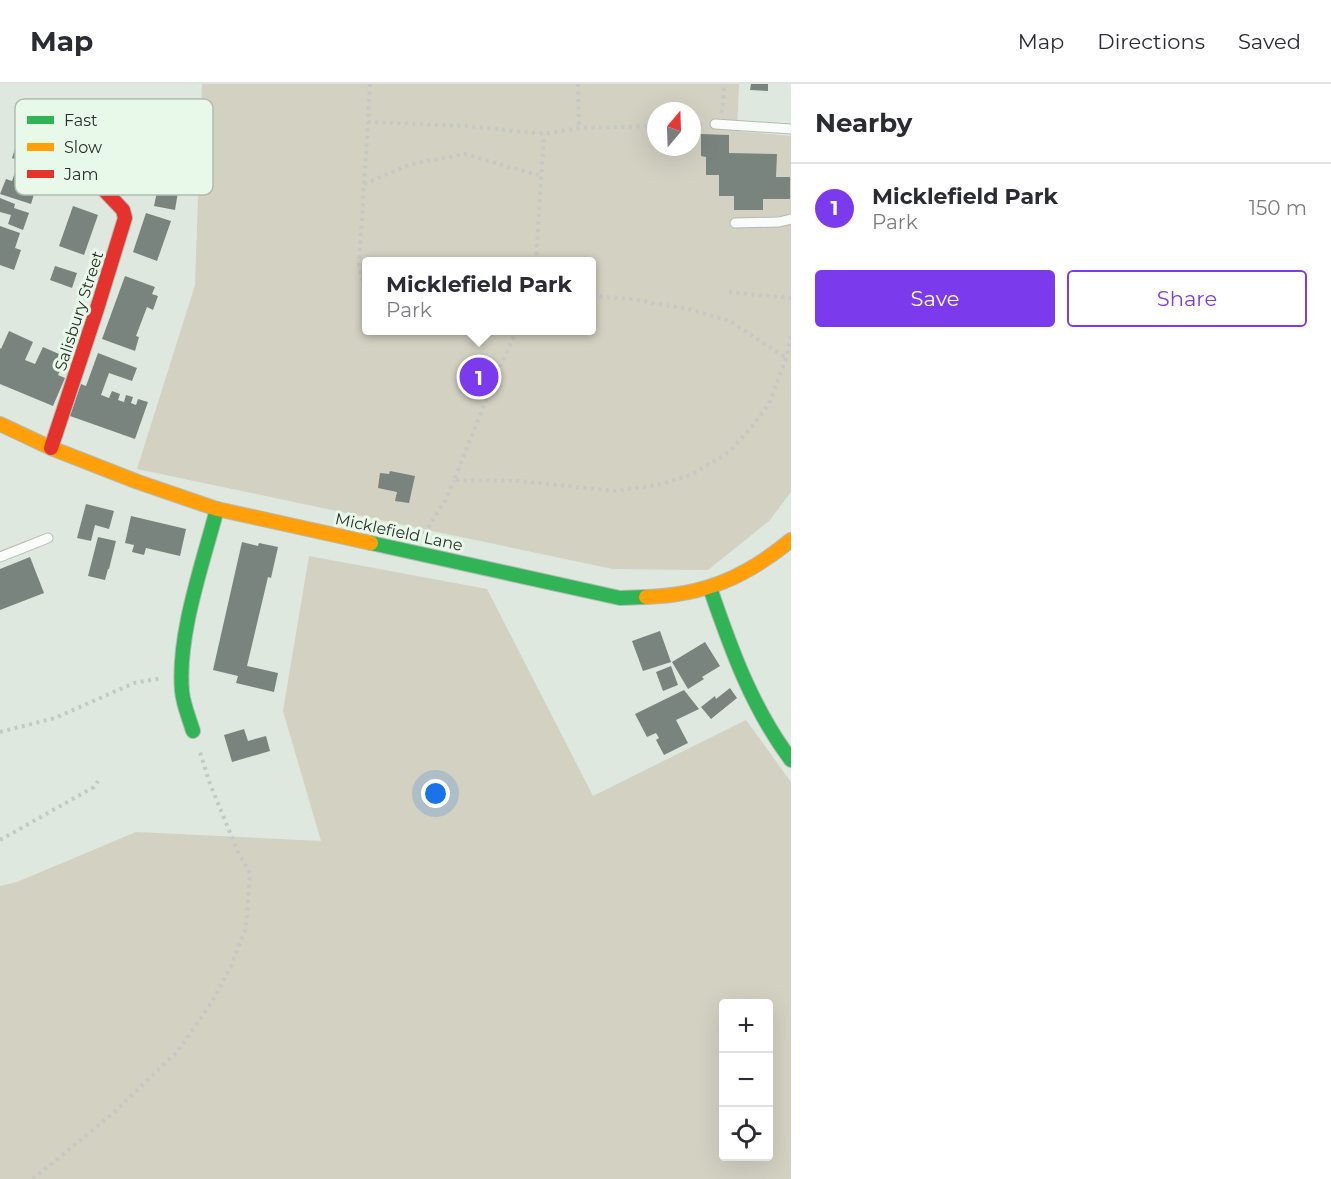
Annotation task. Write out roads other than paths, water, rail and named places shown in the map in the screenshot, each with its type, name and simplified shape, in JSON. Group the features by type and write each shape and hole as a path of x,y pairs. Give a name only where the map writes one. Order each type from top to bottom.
{"main road":[{"name":"Salisbury Street","path":"51,448 98,309 125,218 123,210 109,195"},
{"name":"Micklefield Lane","path":"0,424 51,448 138,482 217,509 620,598 687,594 710,588 757,567 791,540"},
{"path":"193,732 182,692 183,654 190,611 217,509"},
{"path":"710,588 752,697 766,724 791,760"}],"lane":[{"path":"716,124 791,129"},
{"path":"735,223 779,222 791,219"},
{"path":"0,557 48,538"}],"place":[{"name":"Micklefield Park","path":"479,377"}]}
